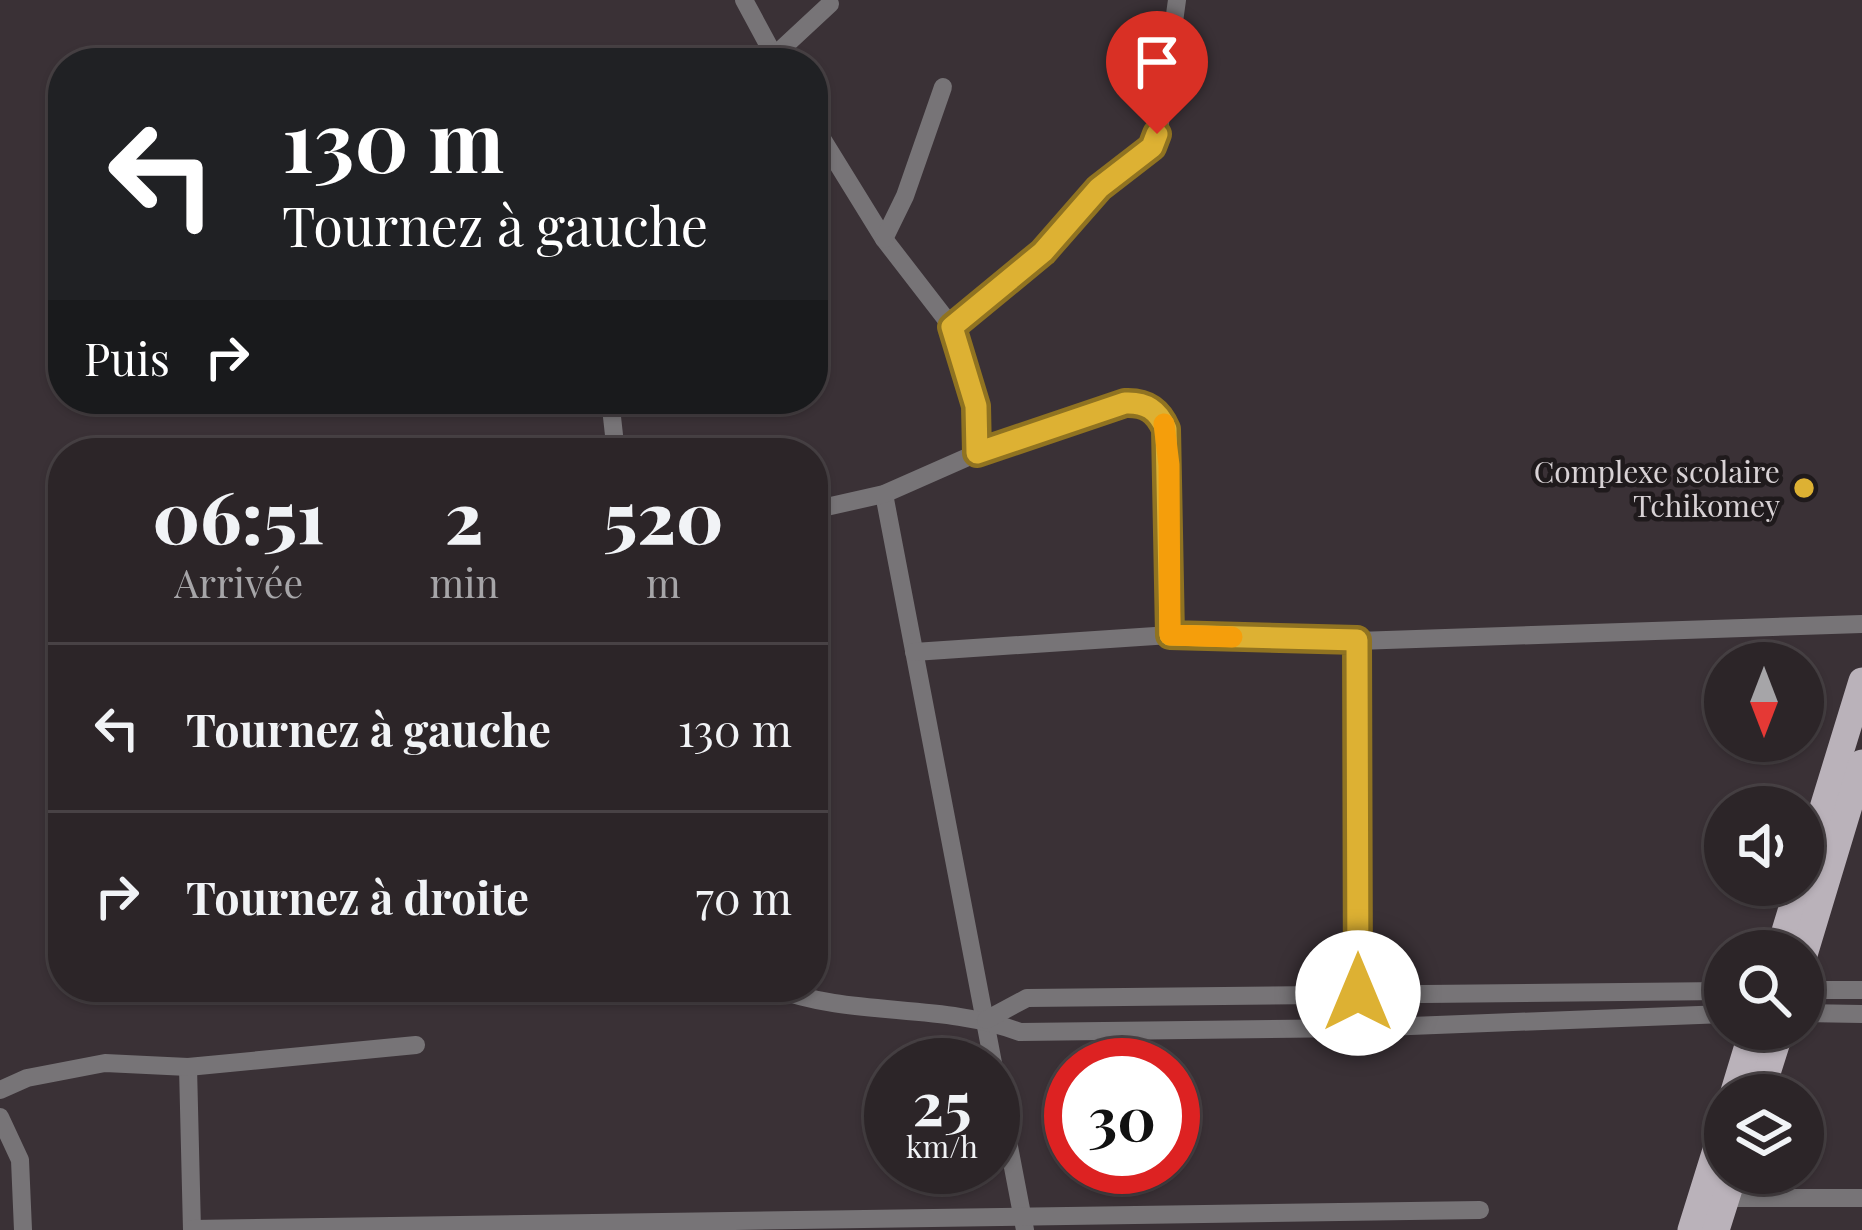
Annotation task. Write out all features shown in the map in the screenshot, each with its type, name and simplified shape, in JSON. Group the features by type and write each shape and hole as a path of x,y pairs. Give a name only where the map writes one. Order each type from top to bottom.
{"main road":[{"path":"1824,805 1862,681"},
{"path":"1813,930 1856,804 1862,764"},
{"path":"1691,1230 1704,1188"},
{"path":"1717,1230 1728,1194"}],"street":[{"path":"744,0 770,48"},
{"path":"952,327 1043,252 1099,188 1152,147 1160,123 1177,0"},
{"path":"787,48 830,4"},
{"path":"884,239 905,196 944,87"},
{"path":"828,148 884,239 952,327 976,406 977,453"},
{"path":"828,507 884,494 977,453 1139,402 1161,417 1166,429 1170,635"},
{"path":"884,494 1023,1223"},
{"path":"914,652 1170,635 1357,640 1862,624"},
{"path":"1357,640 1358,993"},
{"path":"1824,990 1862,990"},
{"path":"986,1020 1027,998 1704,991"},
{"path":"818,1002 986,1020 1020,1032 1359,1028 1704,1015"},
{"path":"1824,1013 1862,1014"},
{"path":"0,1090 27,1078 88,1065 146,1062 188,1067 416,1045"},
{"path":"188,1067 192,1229 1023,1223 1480,1210"},
{"path":"0,1118 20,1160 23,1230"},
{"path":"1818,1194 1862,1198"}],"slow traffic":[{"path":"1164,424 1169,465 1170,635 1232,637"}],"place":[{"name":"Complexe scolaire Tchikomey","path":"1804,488"}],"route":[{"path":"1157,134 1152,147 1084,202 1043,252 952,327 976,406 977,453 1139,402 1161,417 1166,429 1170,635 1357,640 1358,993"}]}
